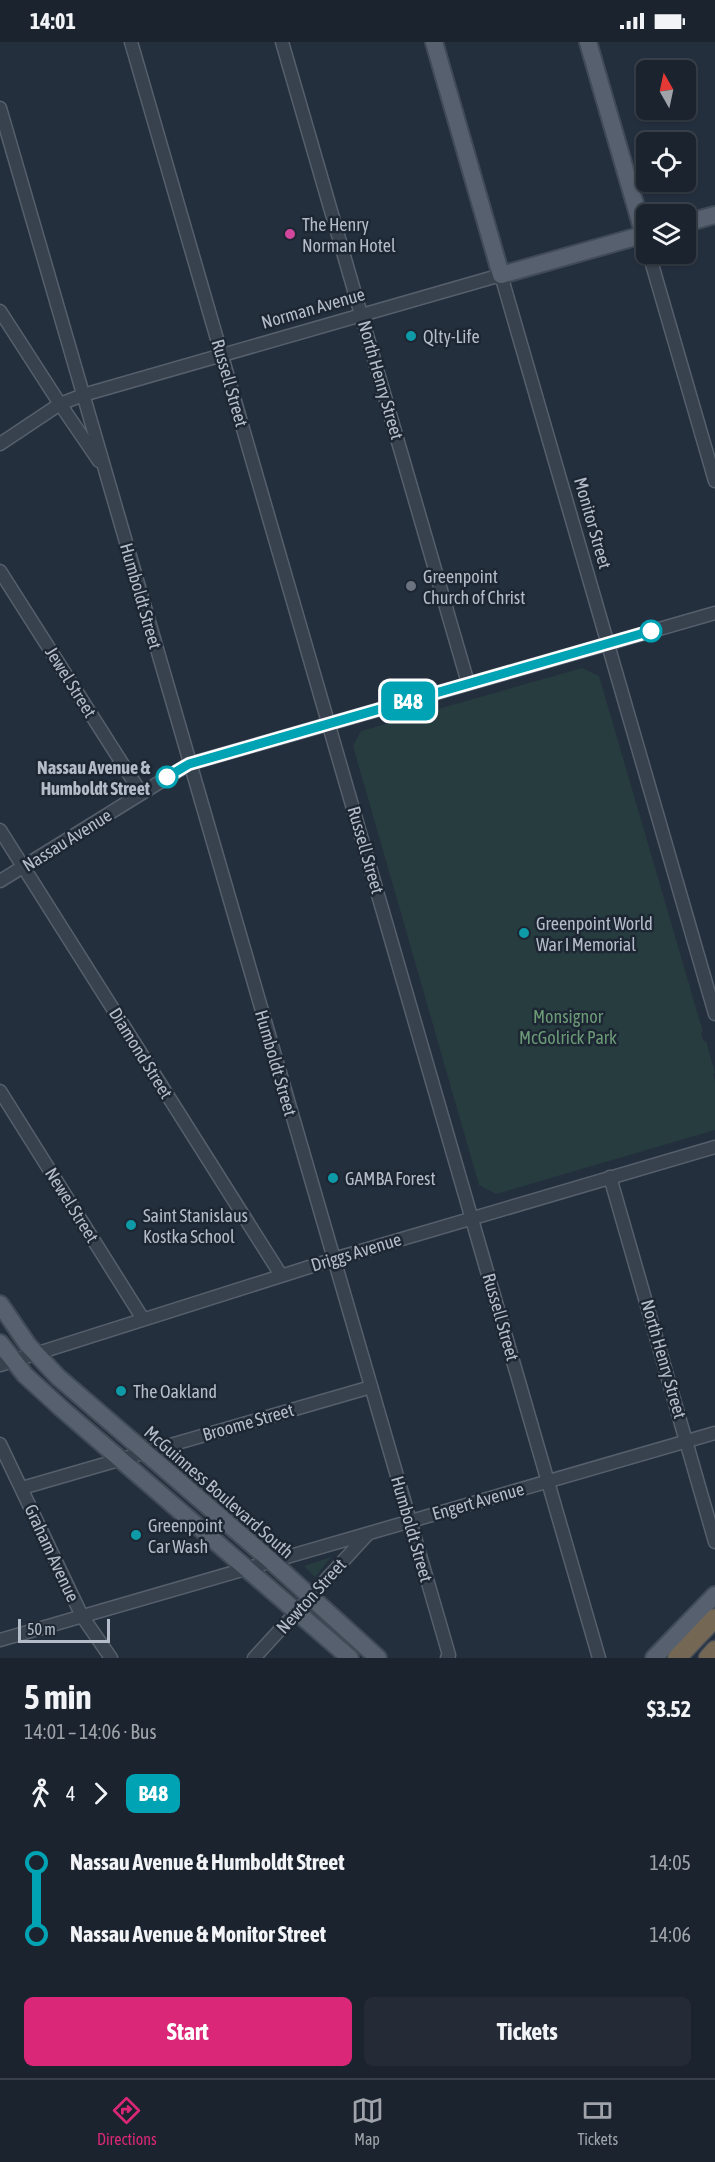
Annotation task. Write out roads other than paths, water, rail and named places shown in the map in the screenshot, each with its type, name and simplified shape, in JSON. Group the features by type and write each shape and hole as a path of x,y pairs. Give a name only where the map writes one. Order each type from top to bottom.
{"highway":[{"path":"677,1658 715,1618"},
{"path":"708,1658 715,1650"}],"main road":[{"name":"Monitor Street","path":"434,42 501,274"},
{"path":"588,42 636,204"},
{"path":"696,220 715,214"},
{"name":"Norman Avenue","path":"501,274 636,240"},
{"name":"McGuinness Boulevard South","path":"0,1304 28,1346 58,1377 270,1560 378,1658"},
{"path":"0,1343 7,1363 25,1375 350,1658"},
{"path":"654,1658 715,1595"}],"street":[{"name":"Russell Street","path":"131,42 599,1658"},
{"name":"North Henry Street","path":"282,42 468,683"},
{"name":"Humboldt Street","path":"0,108 448,1657"},
{"path":"652,264 715,481"},
{"name":"Norman Avenue","path":"0,444 60,404 83,395 501,274"},
{"name":"Monitor Street","path":"501,274 715,1014"},
{"name":"Humboldt Street","path":"0,311 105,470"},
{"name":"Jewel Street","path":"0,570 141,793"},
{"name":"Nassau Avenue","path":"0,882 189,764 715,613"},
{"name":"Diamond Street","path":"0,830 281,1275"},
{"name":"Newel Street","path":"0,1091 144,1319"},
{"name":"Driggs Avenue","path":"7,1363 333,1259 715,1146"},
{"name":"North Henry Street","path":"610,1177 715,1542"},
{"name":"Broome Street","path":"21,1488 371,1387"},
{"name":"Engert Avenue","path":"0,1640 715,1433"},
{"name":"Graham Avenue","path":"0,1444 82,1616 111,1658"},
{"name":"Newton Street","path":"254,1658 368,1533"}],"place":[{"name":"The Henry Norman Hotel","path":"290,234"},
{"name":"Qlty-Life","path":"411,336"},
{"name":"Greenpoint Church of Christ","path":"411,586"},
{"name":"Nassau Avenue & Humboldt Street","path":"167,777"},
{"name":"Greenpoint World War I Memorial","path":"524,933"},
{"name":"GAMBA Forest","path":"333,1178"},
{"name":"Saint Stanislaus Kostka School","path":"131,1225"},
{"name":"The Oakland","path":"121,1391"},
{"name":"Greenpoint Car Wash","path":"136,1535"}],"park label":[{"name":"Monsignor McGolrick Park","path":"568,1026"}]}
